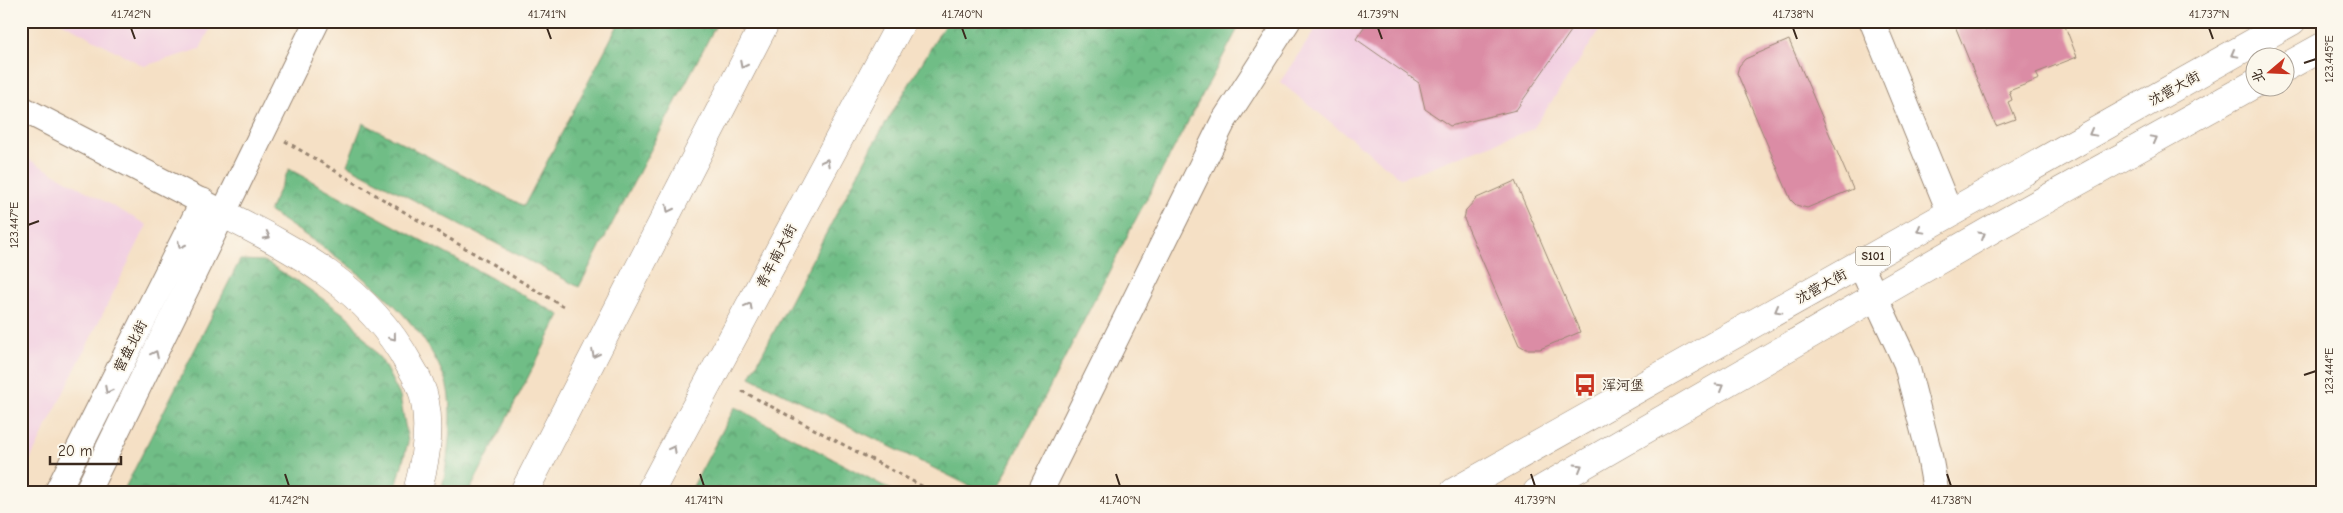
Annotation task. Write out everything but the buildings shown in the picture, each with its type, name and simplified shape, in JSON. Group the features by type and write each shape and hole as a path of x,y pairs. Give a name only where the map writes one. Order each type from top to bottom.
{"main road":[{"path":"524,492 766,21"},
{"name":"青年南大街","path":"650,492 902,21"},
{"name":"沈营大街","path":"1454,492 2292,21"},
{"path":"2296,61 2322,47"},
{"name":"S101","path":"1537,492 1877,297 1996,226 2246,88"},
{"path":"213,207 294,250 326,271 380,322 399,344 414,372 425,400 428,430 423,472 417,492"}],"street":[{"path":"21,108 213,207 266,129 317,21"},
{"path":"1040,492 1223,122 1288,21"},
{"path":"1872,21 1950,213"},
{"name":"营盘北街","path":"57,492 213,207"},
{"name":"营盘北街","path":"87,492 213,207"},
{"path":"1860,264 1877,297 1906,363 1929,453 1936,492"}],"path":[{"path":"266,129 566,308"},
{"path":"742,391 934,492"}],"shaded area":[{"path":"59,21 214,21 200,49 144,66"},
{"path":"1321,21 1606,21 1533,129 1401,178 1280,82"},
{"path":"21,155 147,225 21,478"}],"green space":[{"path":"620,21 718,21 579,287 347,165 363,123 524,206"},
{"path":"947,21 1242,21 1138,215 996,492 982,492 750,377 874,143"},
{"path":"289,169 560,315 469,492 441,492 449,435 450,404 448,390 445,379 431,352 414,327 393,304 345,263 269,211"},
{"path":"240,260 264,261 303,285 348,317 382,361 400,396 408,442 395,492 123,492"},
{"path":"735,407 895,492 690,492"}],"place":[{"name":"浑河堡","path":"1585,385"}]}
